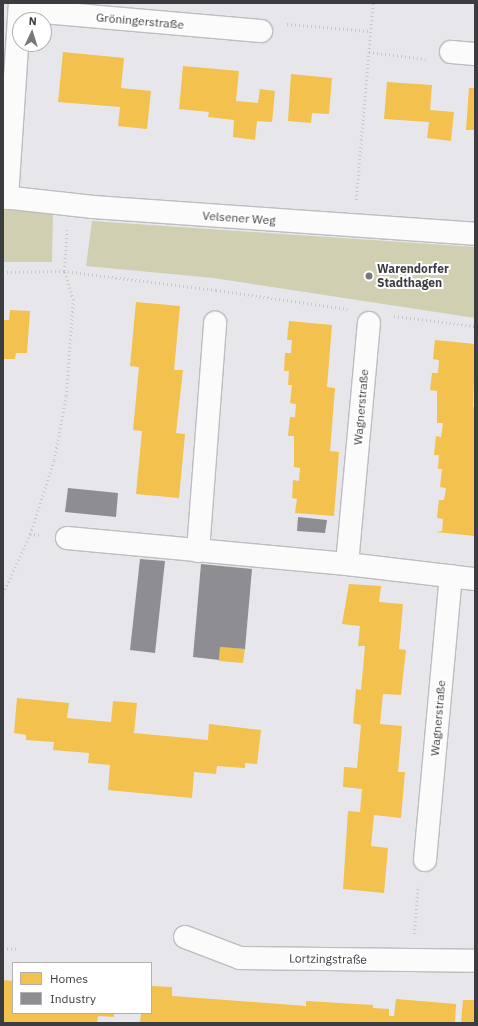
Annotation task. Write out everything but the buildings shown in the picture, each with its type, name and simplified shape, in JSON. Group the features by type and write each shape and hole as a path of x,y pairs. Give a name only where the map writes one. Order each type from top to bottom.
{"street":[{"name":"Gröningerstraße","path":"5,198 20,6 261,31"},
{"path":"451,52 475,54"},
{"name":"Velsener Weg","path":"5,198 354,226 475,234"},
{"name":"Wagnerstraße","path":"347,564 362,316"},
{"path":"198,551 215,323"},
{"path":"67,538 347,564 475,579"},
{"name":"Wagnerstraße","path":"425,860 451,576"},
{"name":"Lortzingstraße","path":"185,937 240,958 475,961"}],"path":[{"path":"354,226 373,3"},
{"path":"261,31 266,23 370,31"},
{"path":"368,52 445,61 451,52"},
{"path":"3,593 30,534 54,460 66,396 73,300 64,271 69,204"},
{"path":"3,272 64,271 216,290 362,316"},
{"path":"392,315 475,326"},
{"path":"411,960 419,871 425,860"},
{"path":"3,948 16,949"}],"shaded area":[{"path":"3,209 53,213 52,262 3,262"},
{"path":"92,221 475,247 475,318 213,278 86,266"}],"place":[{"name":"Warendorfer Stadthagen","path":"369,276"}]}
